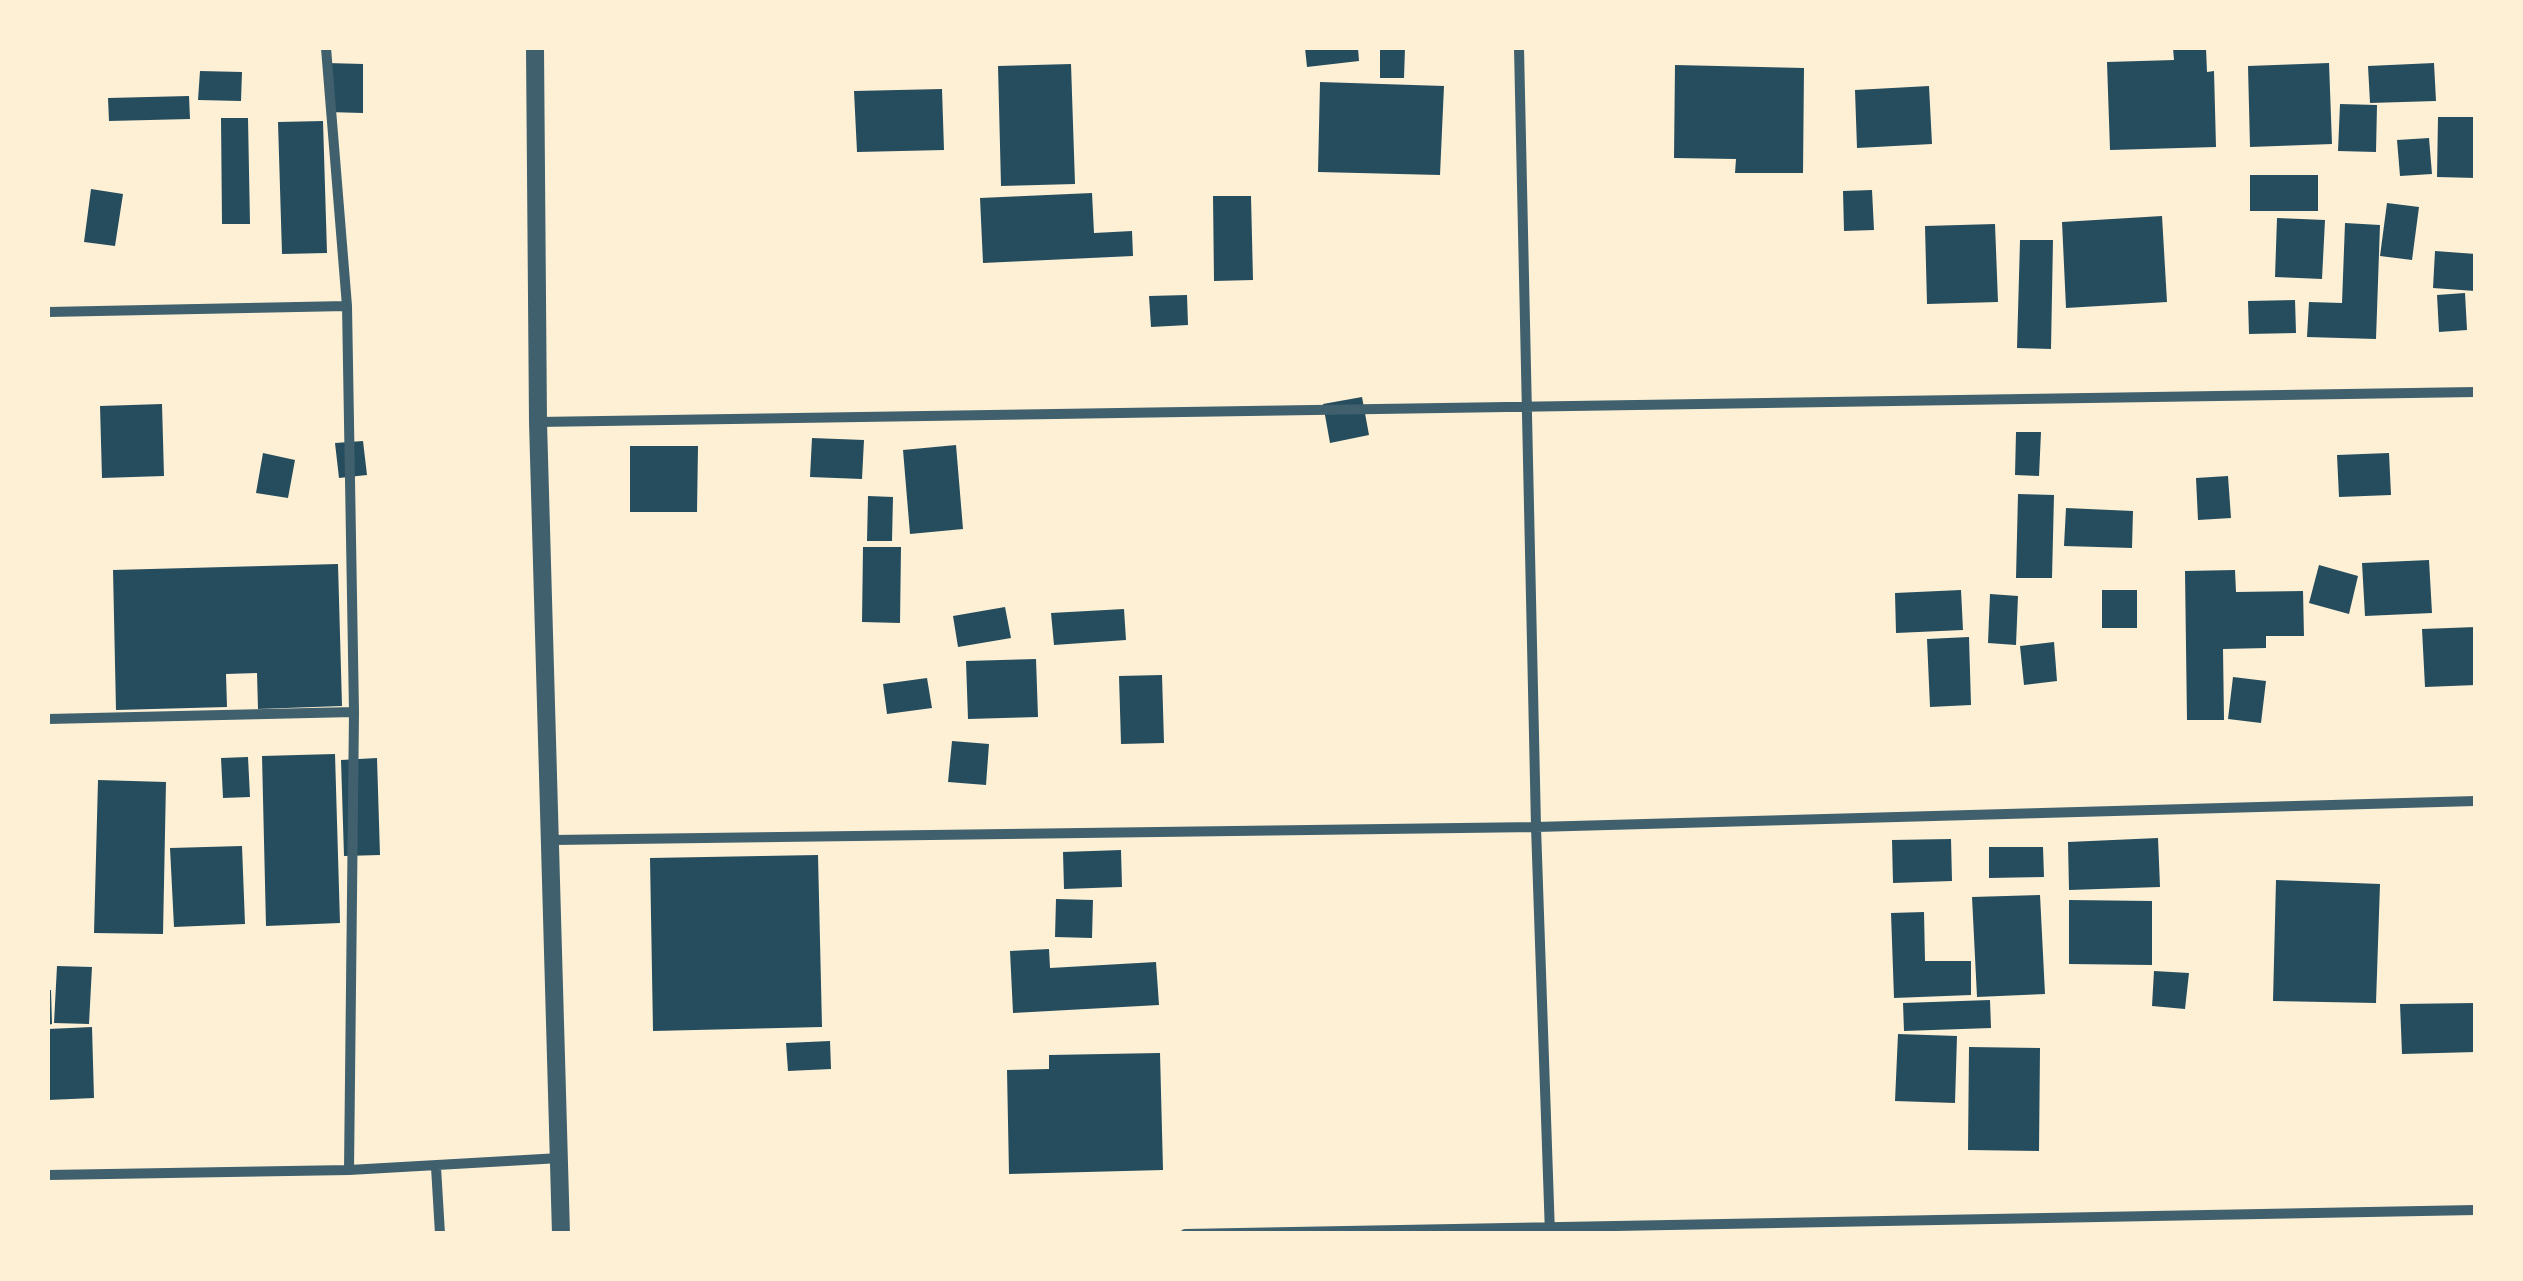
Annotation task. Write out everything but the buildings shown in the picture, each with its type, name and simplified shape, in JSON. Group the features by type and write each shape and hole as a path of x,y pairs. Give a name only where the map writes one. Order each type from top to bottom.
{"street":[{"path":"326,48 347,306 354,712 349,1170"},
{"path":"535,48 538,422 553,840 561,1234"},
{"path":"1519,48 1525,408 1550,1229"},
{"path":"48,312 347,306"},
{"path":"538,422 2476,392"},
{"path":"48,720 354,712"},
{"path":"553,840 1536,826 2476,801"},
{"path":"48,1175 349,1170 560,1158"},
{"path":"436,1167 440,1234"},
{"path":"1185,1234 2476,1210"}]}
